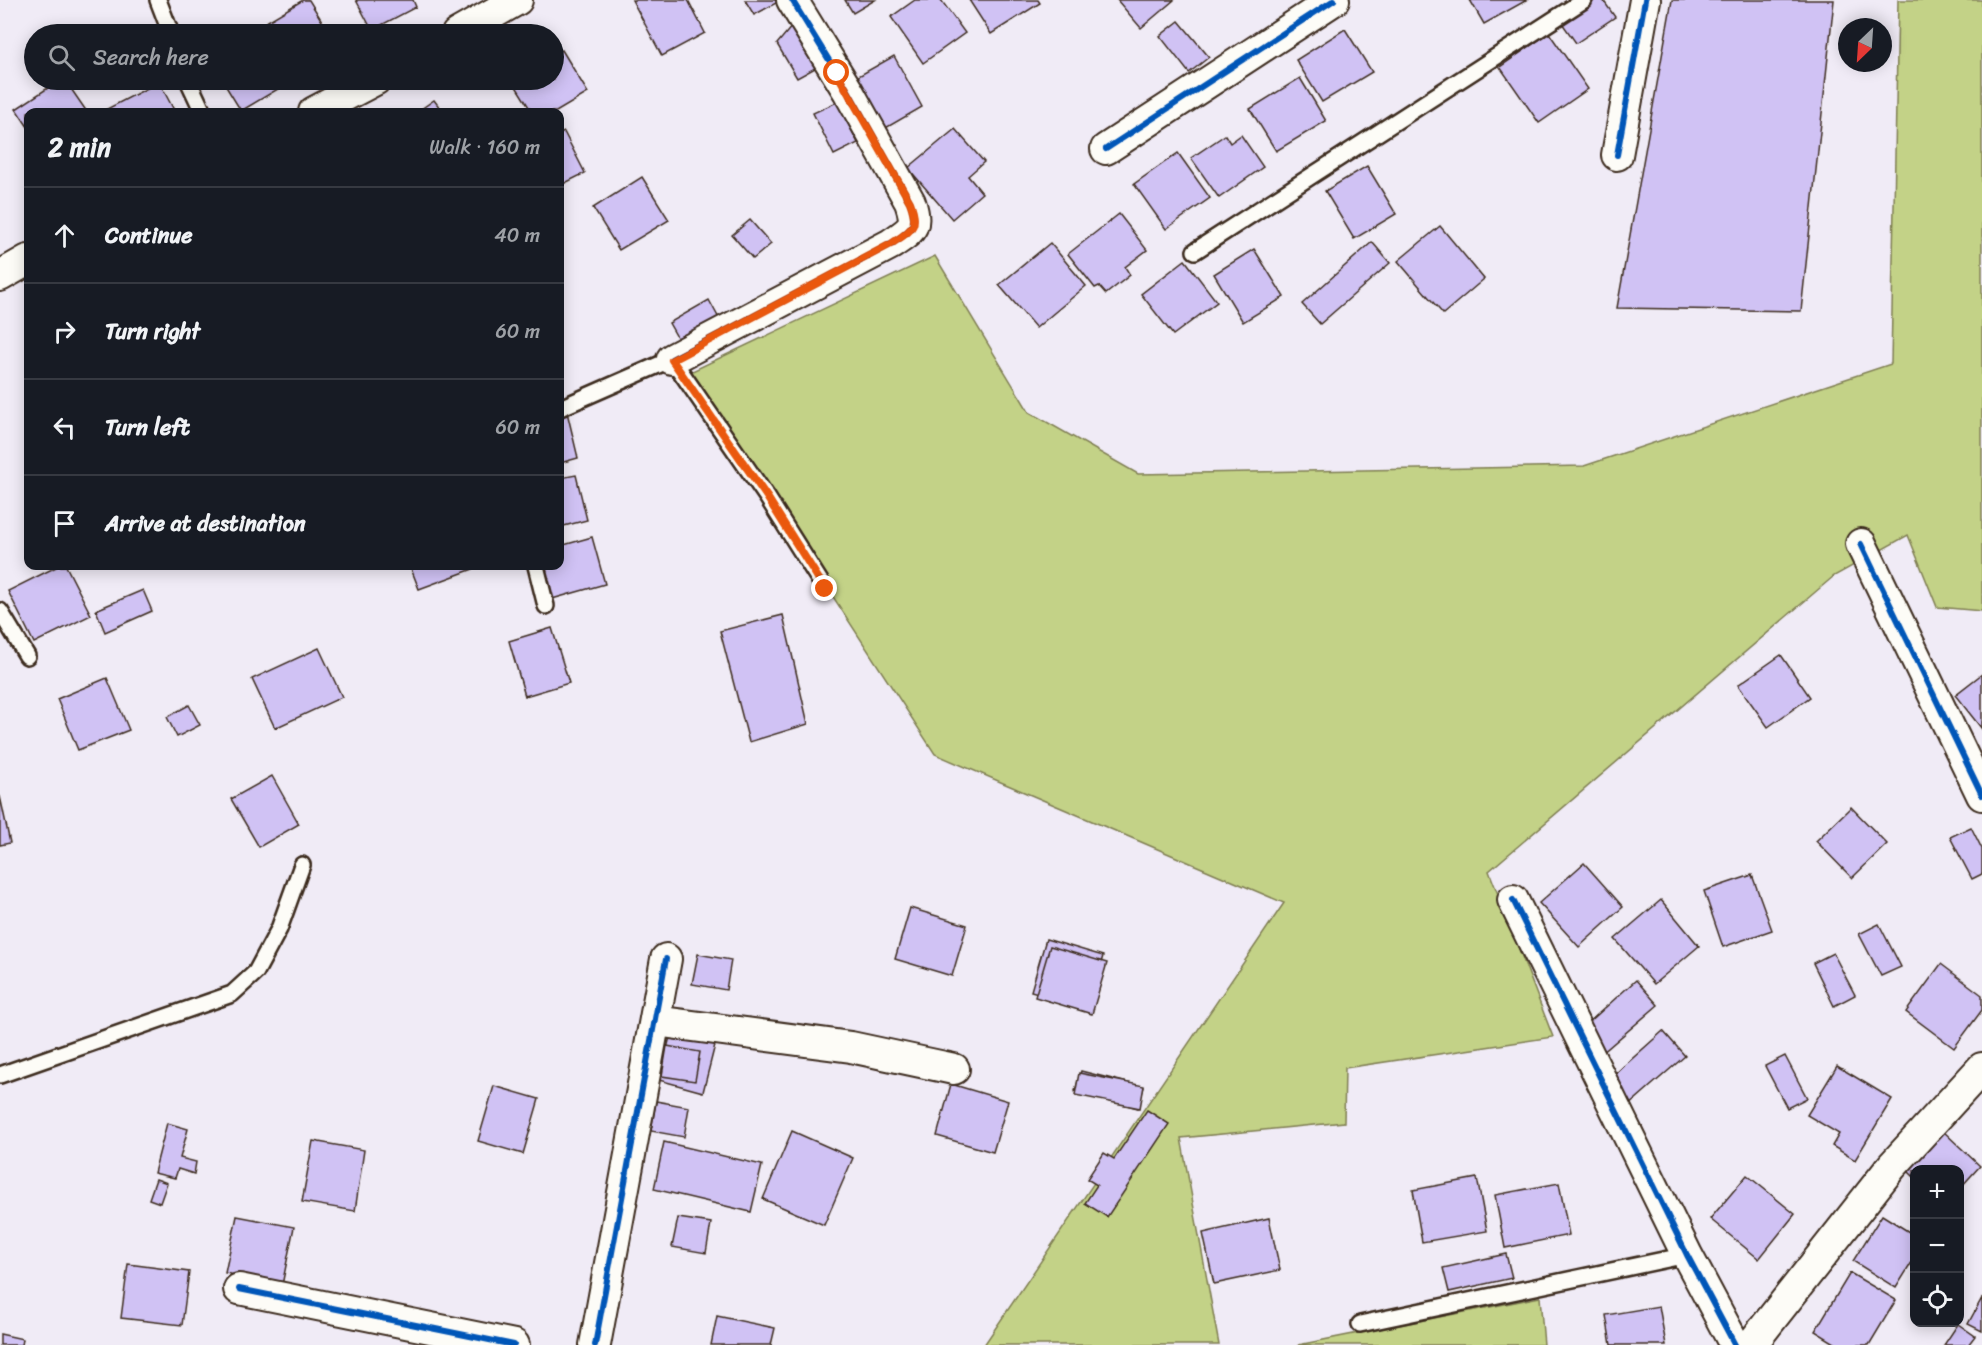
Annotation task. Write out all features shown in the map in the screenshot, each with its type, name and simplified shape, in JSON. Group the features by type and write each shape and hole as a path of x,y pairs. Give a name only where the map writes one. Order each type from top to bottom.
{"street":[{"path":"475,24 518,0"},
{"path":"672,360 891,244 913,227 915,216 910,202 848,91 792,0"},
{"path":"1106,149 1334,0"},
{"path":"1617,155 1645,0"},
{"path":"322,108 356,90"},
{"path":"0,276 24,262"},
{"path":"1861,544 1982,795"},
{"path":"1513,900 1687,1255 1735,1345"},
{"path":"595,1345 666,959"},
{"path":"655,1021 851,1047 954,1069"},
{"path":"1751,1345 1892,1166 1982,1068"},
{"path":"239,1289 514,1345"}],"lane":[{"path":"158,0 167,24"},
{"path":"1195,251 1584,0"},
{"path":"193,90 202,108"},
{"path":"564,406 672,360 767,497 825,589"},
{"path":"537,570 546,606"},
{"path":"0,611 27,656"},
{"path":"0,1075 232,994 256,972 279,929 302,865"},
{"path":"1360,1324 1687,1255"}],"green space":[{"path":"1898,0 1982,0 1982,611 1937,607 1908,535 1834,576 1489,871 1553,1037 1345,1068 1344,1122 1181,1138 1219,1345 984,1345 1284,903 935,754 688,373 935,256 1029,412 1138,474 1584,466 1891,364"},
{"path":"1540,1297 1544,1345 1298,1345"}],"building":[{"path":"303,0 309,0 324,24 263,24"},
{"path":"356,0 413,0 416,7 383,24 369,24"},
{"path":"632,0 688,0 705,33 662,56"},
{"path":"745,0 777,0 778,2 754,15"},
{"path":"845,0 875,0 853,13"},
{"path":"915,0 941,0 965,33 923,63 891,17"},
{"path":"969,0 1038,0 1040,3 991,34"},
{"path":"1117,0 1174,0 1141,28"},
{"path":"1470,0 1527,0 1484,24"},
{"path":"1595,0 1603,0 1615,17 1576,43 1562,23"},
{"path":"1672,0 1834,0 1801,311 1617,308"},
{"path":"1179,21 1209,57 1189,73 1160,36"},
{"path":"792,26 817,67 797,78 777,44"},
{"path":"1345,29 1372,72 1322,102 1296,60"},
{"path":"1549,33 1588,89 1539,123 1500,67"},
{"path":"564,53 588,93 563,108 530,108 518,90 564,90"},
{"path":"894,56 922,107 884,129 855,78"},
{"path":"1300,78 1326,121 1276,151 1250,109"},
{"path":"45,90 72,90 84,108 24,108 24,121 16,109"},
{"path":"144,90 163,90 173,108 109,108"},
{"path":"228,90 276,90 246,108 239,108"},
{"path":"434,100 440,108 423,108"},
{"path":"837,102 858,143 834,155 813,113"},
{"path":"955,129 984,162 968,176 982,193 952,219 908,168"},
{"path":"564,132 585,173 564,184"},
{"path":"1225,135 1230,143 1241,135 1263,167 1219,198 1191,158"},
{"path":"1178,153 1210,198 1166,229 1134,184"},
{"path":"1367,166 1396,214 1354,239 1325,191"},
{"path":"642,177 669,220 619,250 593,208"},
{"path":"1119,214 1147,250 1125,267 1130,275 1106,294 1099,286 1095,288 1068,254"},
{"path":"750,220 771,244 753,259 732,235"},
{"path":"1440,226 1484,279 1443,314 1398,261"},
{"path":"1372,242 1390,263 1320,324 1302,304"},
{"path":"1050,243 1086,286 1036,328 999,285"},
{"path":"1254,249 1284,297 1243,322 1214,274"},
{"path":"1185,260 1217,302 1173,335 1141,294"},
{"path":"709,300 722,324 682,346 669,323"},
{"path":"567,412 578,458 564,462 564,413"},
{"path":"576,475 587,520 564,526 564,477"},
{"path":"592,537 605,584 552,599 543,570 564,570 564,545"},
{"path":"50,570 68,570 91,615 34,643 8,591"},
{"path":"412,570 470,570 419,589"},
{"path":"143,590 152,611 105,632 96,610"},
{"path":"783,615 808,724 749,742 720,631"},
{"path":"552,628 569,683 525,696 509,641"},
{"path":"319,648 342,697 275,728 252,679"},
{"path":"1781,655 1810,697 1768,727 1738,685"},
{"path":"1982,674 1982,729 1955,695"},
{"path":"107,678 129,730 78,750 57,699"},
{"path":"189,705 200,725 177,737 167,717"},
{"path":"272,776 299,824 259,847 231,799"},
{"path":"0,796 10,843 0,845"},
{"path":"1851,807 1887,844 1852,878 1816,841"},
{"path":"1971,827 1982,849 1982,874 1972,879 1950,837"},
{"path":"1584,863 1623,907 1579,947 1539,903"},
{"path":"1752,875 1772,930 1723,947 1704,891"},
{"path":"1661,900 1699,946 1654,984 1615,939"},
{"path":"910,908 967,925 952,976 895,959"},
{"path":"1879,924 1901,967 1881,976 1859,934"},
{"path":"1046,939 1103,956 1088,1007 1031,991"},
{"path":"1050,946 1107,963 1092,1014 1035,997"},
{"path":"1833,953 1855,995 1834,1006 1813,963"},
{"path":"698,954 731,960 726,990 692,984"},
{"path":"1941,964 1982,995 1982,1010 1954,1048 1906,1012"},
{"path":"1636,980 1658,1005 1601,1054 1587,1024"},
{"path":"673,1025 717,1037 703,1092 659,1080"},
{"path":"1663,1031 1685,1056 1628,1106 1614,1075"},
{"path":"667,1046 700,1052 695,1081 662,1076"},
{"path":"1785,1056 1807,1098 1787,1108 1765,1066"},
{"path":"1837,1066 1892,1099 1855,1160 1832,1146 1839,1134 1807,1115"},
{"path":"1081,1071 1144,1087 1138,1108 1075,1091"},
{"path":"1079,1073 1144,1086 1140,1108 1075,1095"},
{"path":"951,1084 1008,1101 993,1152 937,1136"},
{"path":"494,1086 539,1099 523,1154 478,1141"},
{"path":"656,1101 689,1107 684,1137 651,1131"},
{"path":"1147,1110 1169,1124 1107,1217 1085,1203 1097,1185 1087,1179 1104,1153 1114,1159"},
{"path":"167,1123 188,1129 180,1158 196,1162 194,1174 178,1169 175,1178 154,1173"},
{"path":"1942,1130 1980,1166 1964,1184 1964,1165 1910,1165 1910,1173 1906,1169"},
{"path":"792,1131 853,1158 824,1225 763,1199"},
{"path":"313,1141 364,1150 355,1211 302,1202"},
{"path":"664,1142 762,1165 751,1212 654,1189"},
{"path":"1747,1175 1795,1214 1759,1259 1710,1219"},
{"path":"1477,1178 1487,1231 1422,1242 1413,1190"},
{"path":"156,1179 167,1183 160,1203 149,1199"},
{"path":"1559,1183 1569,1235 1505,1248 1495,1195"},
{"path":"1882,1215 1910,1232 1910,1265 1896,1288 1853,1261"},
{"path":"237,1216 294,1227 282,1285 225,1273"},
{"path":"678,1218 711,1223 706,1253 672,1247"},
{"path":"1269,1218 1280,1270 1214,1284 1203,1233"},
{"path":"1506,1254 1512,1278 1449,1292 1443,1268"},
{"path":"128,1264 189,1272 182,1325 121,1318"},
{"path":"1850,1273 1896,1300 1869,1345 1838,1345 1815,1331"},
{"path":"1982,1298 1982,1331 1968,1324"},
{"path":"1659,1306 1666,1345 1611,1345 1606,1315"},
{"path":"717,1316 775,1328 771,1345 711,1345"},
{"path":"1956,1327 1962,1327 1975,1336 1968,1345 1944,1345"},
{"path":"0,1334 23,1339 22,1345 0,1345"}],"cycle path":[{"path":"672,359 891,244 908,231 913,223 910,202 848,91 792,0"},
{"path":"1106,149 1334,0"},
{"path":"1617,155 1645,0"},
{"path":"1861,544 1982,795"},
{"path":"1513,900 1687,1255 1735,1345"},
{"path":"595,1345 666,959"},
{"path":"239,1289 514,1345"}],"route":[{"path":"825,589 767,497 672,360 891,244 913,227 915,216 910,202 837,73"}]}
